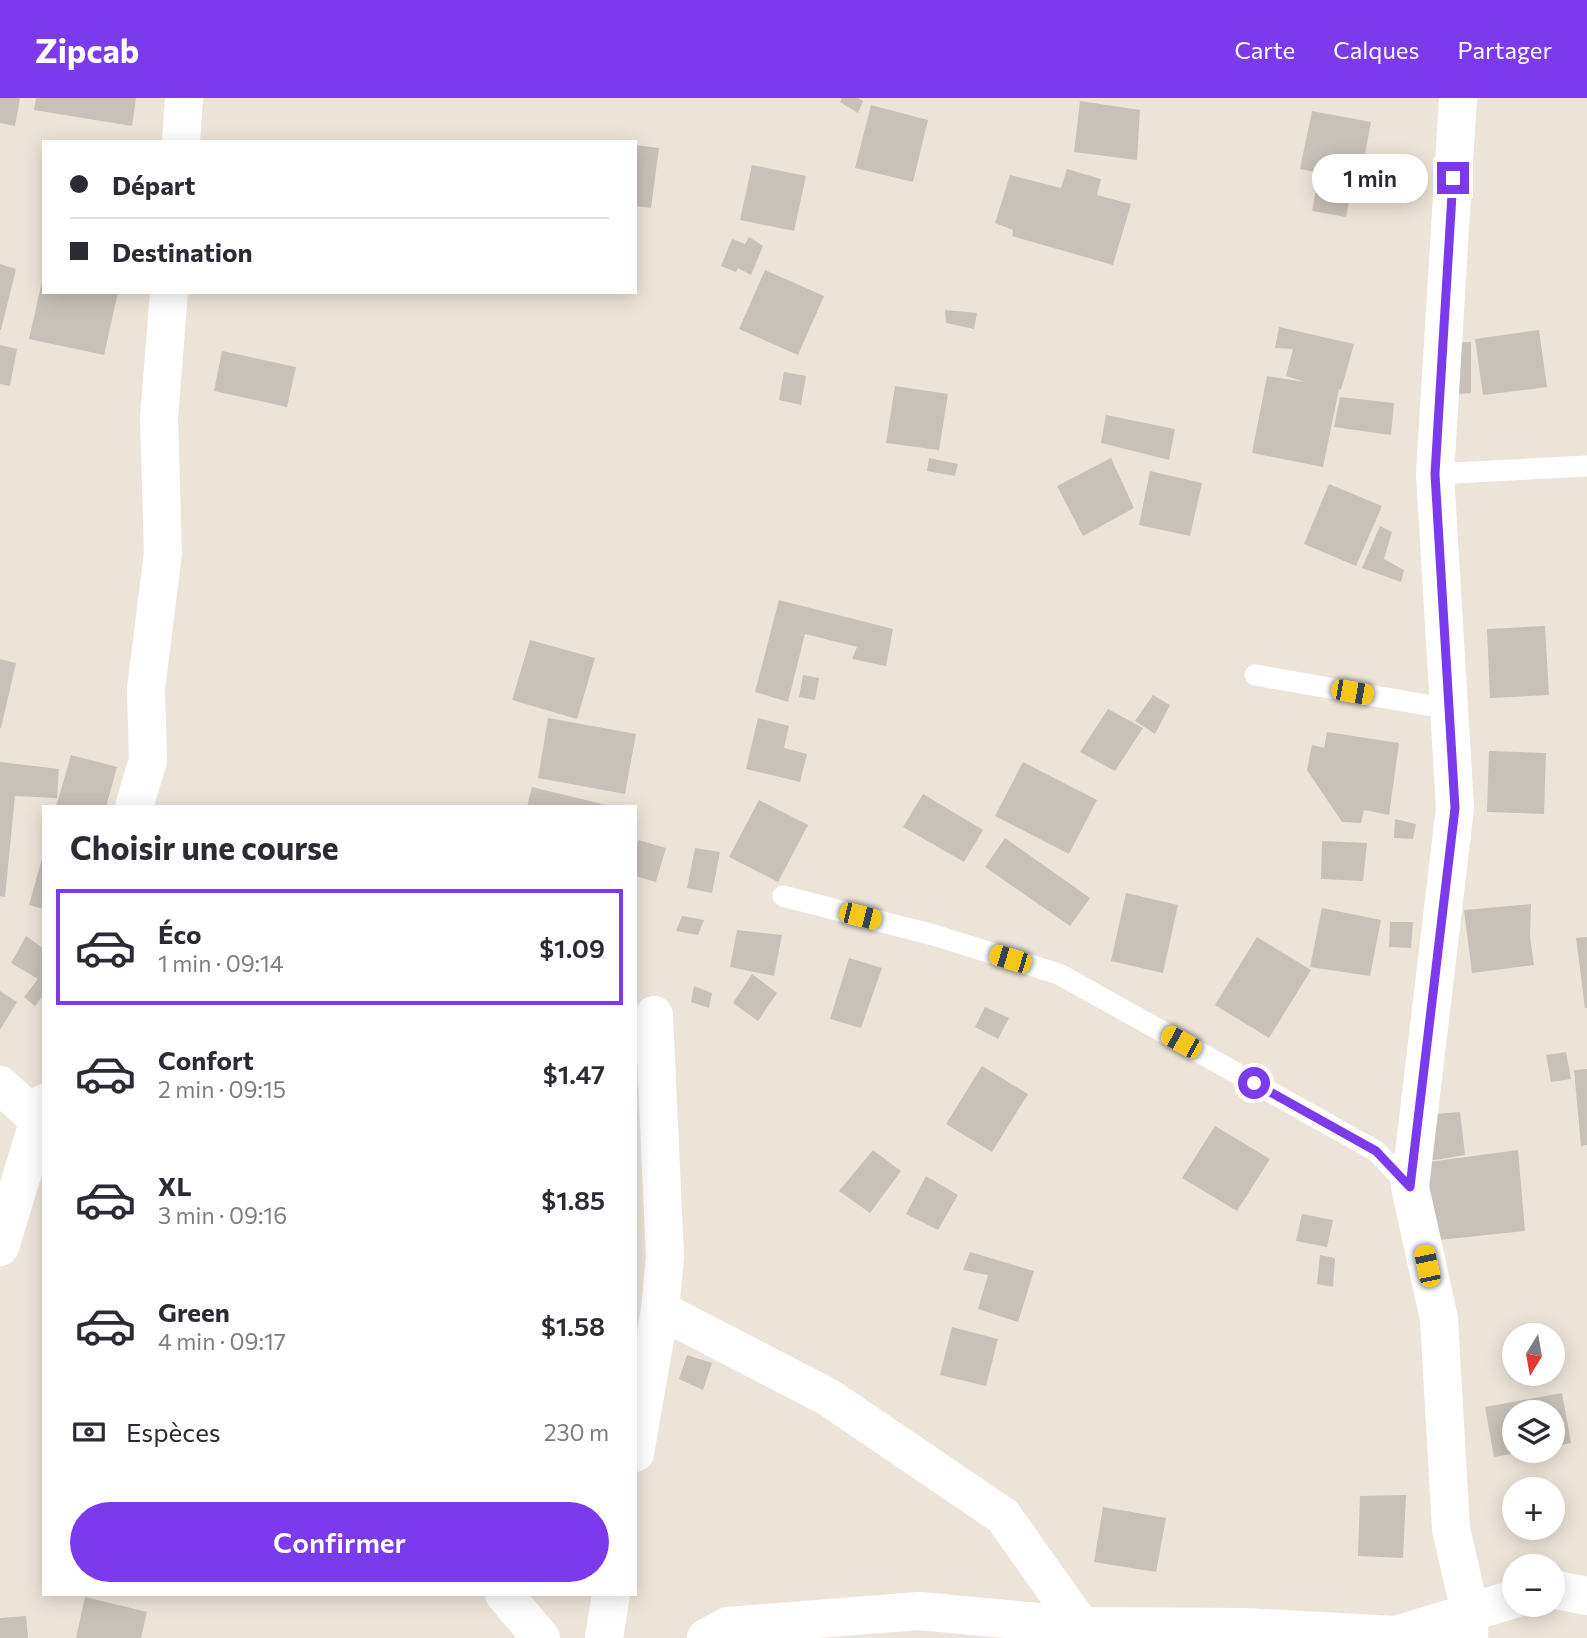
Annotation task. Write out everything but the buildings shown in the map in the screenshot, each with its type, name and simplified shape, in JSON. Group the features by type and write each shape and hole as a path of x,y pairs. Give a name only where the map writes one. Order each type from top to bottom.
{"street":[{"path":"181,140 184,98"},
{"path":"1458,98 1435,474 1455,808 1410,1187 1439,1320 1451,1529 1469,1625"},
{"path":"135,805 148,760 146,689 163,553 159,418 169,294"},
{"path":"637,1442 660,1310 665,1257 654,1015"},
{"path":"0,1085 42,1116 0,1247"},
{"path":"660,1310 828,1397 1003,1516 1081,1626"},
{"path":"1565,1592 1587,1596"},
{"path":"507,1596 541,1638"},
{"path":"604,1638 611,1596"},
{"path":"706,1638 728,1626 919,1611 1081,1626 1245,1627 1396,1635 1469,1625 1502,1606"}],"lane":[{"path":"1435,474 1587,466"},
{"path":"1255,675 1449,709"},
{"path":"783,896 937,936 1059,974 1376,1151 1410,1187"}],"route":[{"path":"1254,1083 1376,1151 1410,1187 1455,808 1435,474 1453,178"}]}
